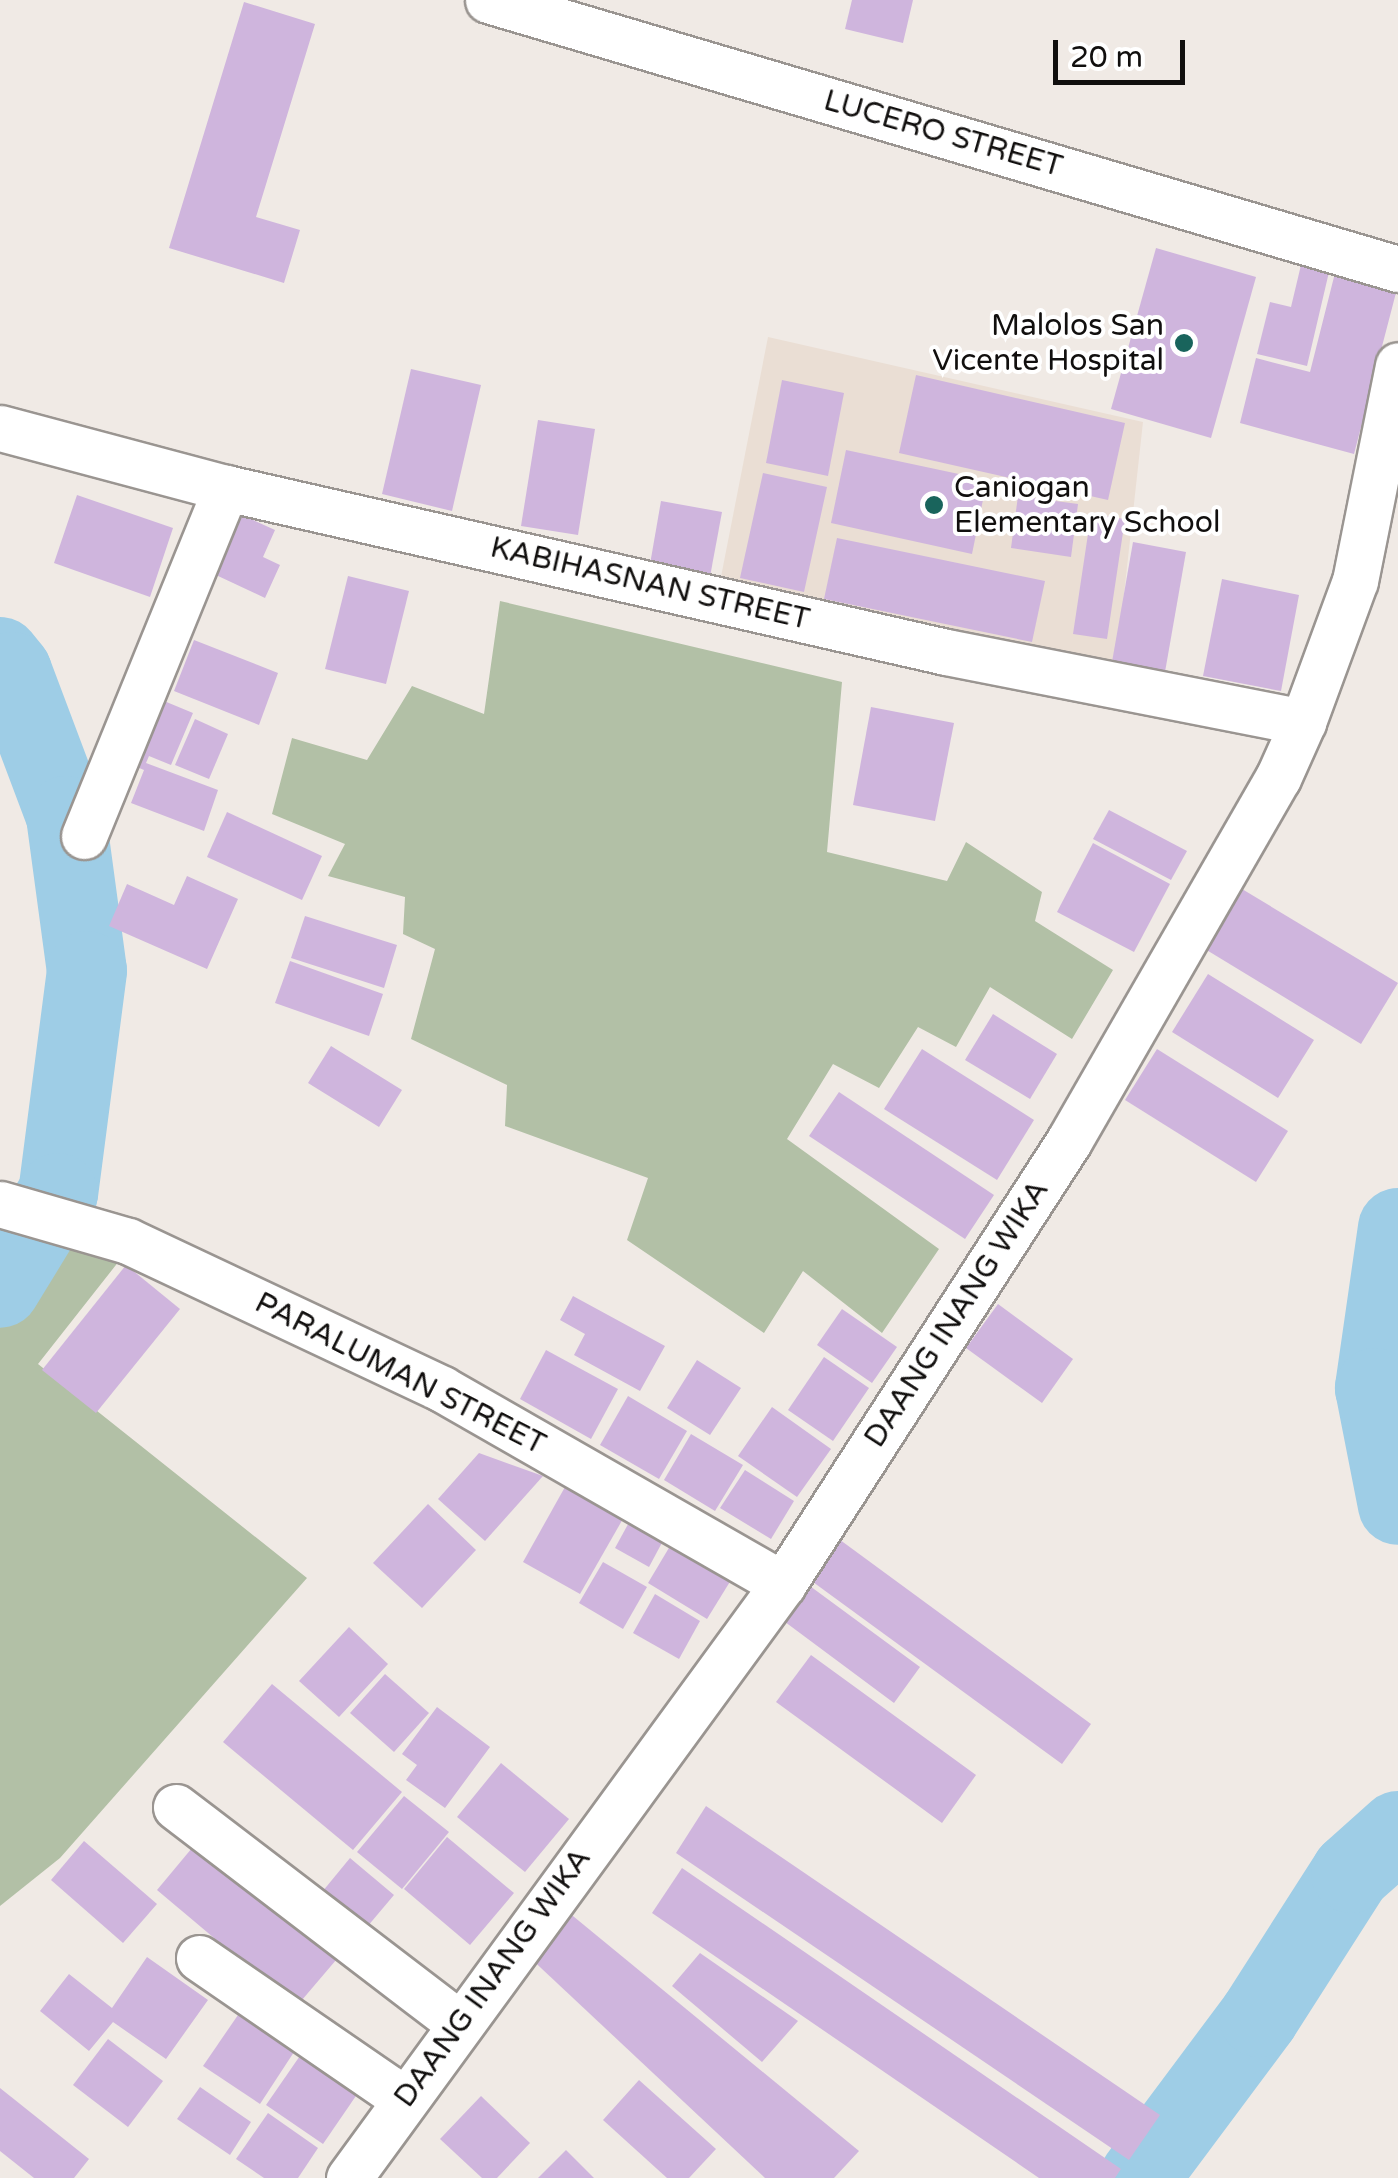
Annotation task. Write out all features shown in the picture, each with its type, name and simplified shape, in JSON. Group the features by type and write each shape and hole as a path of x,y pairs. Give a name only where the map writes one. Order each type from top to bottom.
{"street":[{"name":"LUCERO STREET","path":"488,0 1398,269"},
{"name":"DAANG INANG WIKA","path":"348,2178 783,1584 1069,1141 1268,796 1303,722 1355,581 1398,365"},
{"name":"KABIHASNAN STREET","path":"0,428 226,488 946,652 1303,722"},
{"path":"84,836 226,488"},
{"name":"PARALUMAN STREET","path":"0,1204 128,1241 442,1389 783,1584"},
{"path":"176,1807 459,2023"},
{"path":"200,1958 404,2099"}],"shaded area":[{"name":"Caniogan Elementary School","path":"768,337 1143,422 1115,676 719,587"}],"green space":[{"path":"500,601 842,682 827,852 947,881 966,842 1042,892 1035,921 1113,970 1072,1039 990,987 956,1047 918,1027 879,1088 833,1064 787,1139 939,1249 882,1333 803,1271 764,1333 627,1240 648,1178 505,1126 507,1085 411,1039 435,949 403,934 405,897 328,876 345,844 272,814 292,738 367,760 412,686 484,714"},
{"path":"0,1220 123,1256 38,1364 307,1578 60,1858 0,1906"}],"building":[{"path":"852,0 913,0 903,43 845,29"},
{"path":"244,2 315,24 256,217 300,230 284,283 169,248"},
{"name":"Malolos San Vicente Hospital","path":"1156,248 1256,277 1211,438 1111,409"},
{"path":"1301,265 1329,272 1307,366 1257,354 1270,302 1291,307"},
{"path":"1336,269 1398,285 1354,454 1240,423 1256,358 1310,372"},
{"path":"411,369 481,385 452,511 382,494"},
{"path":"916,375 1125,423 1108,500 899,453"},
{"path":"782,380 844,393 828,476 766,463"},
{"path":"538,420 595,429 578,535 521,526"},
{"path":"846,450 987,480 972,554 831,523"},
{"path":"763,473 827,487 804,592 740,578"},
{"path":"77,495 173,528 150,597 54,563"},
{"path":"1018,496 1078,504 1071,557 1011,548"},
{"path":"661,501 722,512 709,582 649,570"},
{"path":"229,509 275,530 263,557 280,565 265,598 201,568"},
{"path":"1091,514 1125,519 1107,639 1073,634"},
{"path":"837,538 1045,581 1032,642 824,599"},
{"path":"1133,542 1186,552 1165,672 1112,662"},
{"path":"348,576 409,591 386,684 325,669"},
{"path":"1222,579 1299,595 1281,691 1203,676"},
{"path":"194,640 278,673 259,725 174,691"},
{"path":"152,696 193,713 171,765 149,756 146,763 218,790 204,831 131,803 144,770 125,762"},
{"path":"871,707 954,723 935,821 853,805"},
{"path":"195,719 228,734 209,779 175,765"},
{"path":"1109,810 1187,851 1171,880 1093,839"},
{"path":"227,812 322,856 302,900 207,857"},
{"path":"1093,843 1170,884 1134,952 1057,912"},
{"path":"187,876 238,899 207,969 109,926 127,884 174,905"},
{"path":"1237,886 1398,983 1361,1044 1200,946"},
{"path":"305,916 397,945 384,988 291,958"},
{"path":"290,961 383,994 369,1036 275,1003"},
{"path":"1208,974 1314,1040 1278,1098 1172,1032"},
{"path":"993,1014 1057,1054 1030,1099 965,1060"},
{"path":"331,1046 402,1090 379,1127 308,1083"},
{"path":"922,1049 1034,1120 997,1180 884,1109"},
{"path":"1157,1049 1288,1131 1256,1182 1125,1100"},
{"path":"839,1092 994,1195 965,1239 809,1136"},
{"path":"126,1265 180,1309 96,1413 42,1370"},
{"path":"573,1296 665,1346 640,1391 574,1355 585,1334 560,1320"},
{"path":"998,1304 1073,1359 1042,1403 966,1348"},
{"path":"842,1309 897,1347 872,1383 817,1345"},
{"path":"546,1350 618,1389 591,1439 520,1399"},
{"path":"824,1357 869,1388 833,1441 788,1410"},
{"path":"697,1360 741,1388 710,1435 667,1408"},
{"path":"628,1396 687,1431 659,1479 600,1445"},
{"path":"772,1407 831,1449 797,1497 738,1456"},
{"path":"691,1434 743,1465 715,1511 664,1480"},
{"path":"479,1453 543,1476 485,1541 438,1499"},
{"path":"745,1470 794,1501 771,1539 720,1508"},
{"path":"570,1478 628,1510 580,1594 523,1562"},
{"path":"428,1504 476,1550 422,1608 373,1563"},
{"path":"638,1506 672,1524 649,1567 615,1548"},
{"path":"679,1531 739,1567 707,1619 648,1583"},
{"path":"832,1534 1091,1724 1062,1764 802,1574"},
{"path":"603,1562 647,1587 623,1629 579,1603"},
{"path":"799,1578 920,1667 894,1703 773,1613"},
{"path":"655,1594 700,1621 679,1659 633,1633"},
{"path":"349,1627 388,1664 339,1717 299,1681"},
{"path":"811,1655 976,1775 942,1823 776,1702"},
{"path":"385,1674 429,1713 394,1752 350,1713"},
{"path":"272,1684 402,1792 353,1850 223,1742"},
{"path":"437,1707 490,1747 445,1808 406,1780 417,1765 402,1754"},
{"path":"501,1763 569,1819 525,1872 457,1817"},
{"path":"404,1796 449,1832 402,1889 357,1852"},
{"path":"706,1806 1160,2115 1129,2160 676,1853"},
{"path":"202,1836 342,1953 296,2007 157,1890"},
{"path":"447,1837 514,1893 470,1945 404,1889"},
{"path":"84,1841 157,1904 123,1943 51,1880"},
{"path":"350,1858 394,1895 356,1940 313,1903"},
{"path":"682,1868 1121,2169 1115,2178 1039,2178 652,1913"},
{"path":"562,1907 859,2151 834,2178 765,2178 525,1953"},
{"path":"700,1953 798,2021 762,2062 672,1986"},
{"path":"147,1957 208,2000 166,2059 113,2022 89,2051 40,2011 69,1974 112,2008"},
{"path":"238,2015 294,2052 260,2104 203,2066"},
{"path":"108,2039 163,2081 128,2127 73,2085"},
{"path":"304,2050 360,2090 323,2144 266,2105"},
{"path":"639,2080 716,2149 689,2178 667,2178 603,2120"},
{"path":"200,2087 251,2122 230,2155 177,2119"},
{"path":"0,2088 89,2159 74,2178 34,2178 0,2151"},
{"path":"481,2096 530,2143 497,2178 482,2178 440,2139"},
{"path":"268,2113 318,2148 298,2178 264,2178 236,2159"},
{"path":"566,2150 594,2178 538,2178"}],"waterway":[{"path":"0,657 12,672 66,816 87,971 58,1193 0,1288"},
{"path":"1398,1228 1375,1388 1398,1505"},
{"path":"1139,2178 1259,2017 1351,1873 1398,1831"}],"place":[{"name":"Malolos San Vicente Hospital","path":"1184,343"},
{"name":"Caniogan Elementary School","path":"934,505"}]}
